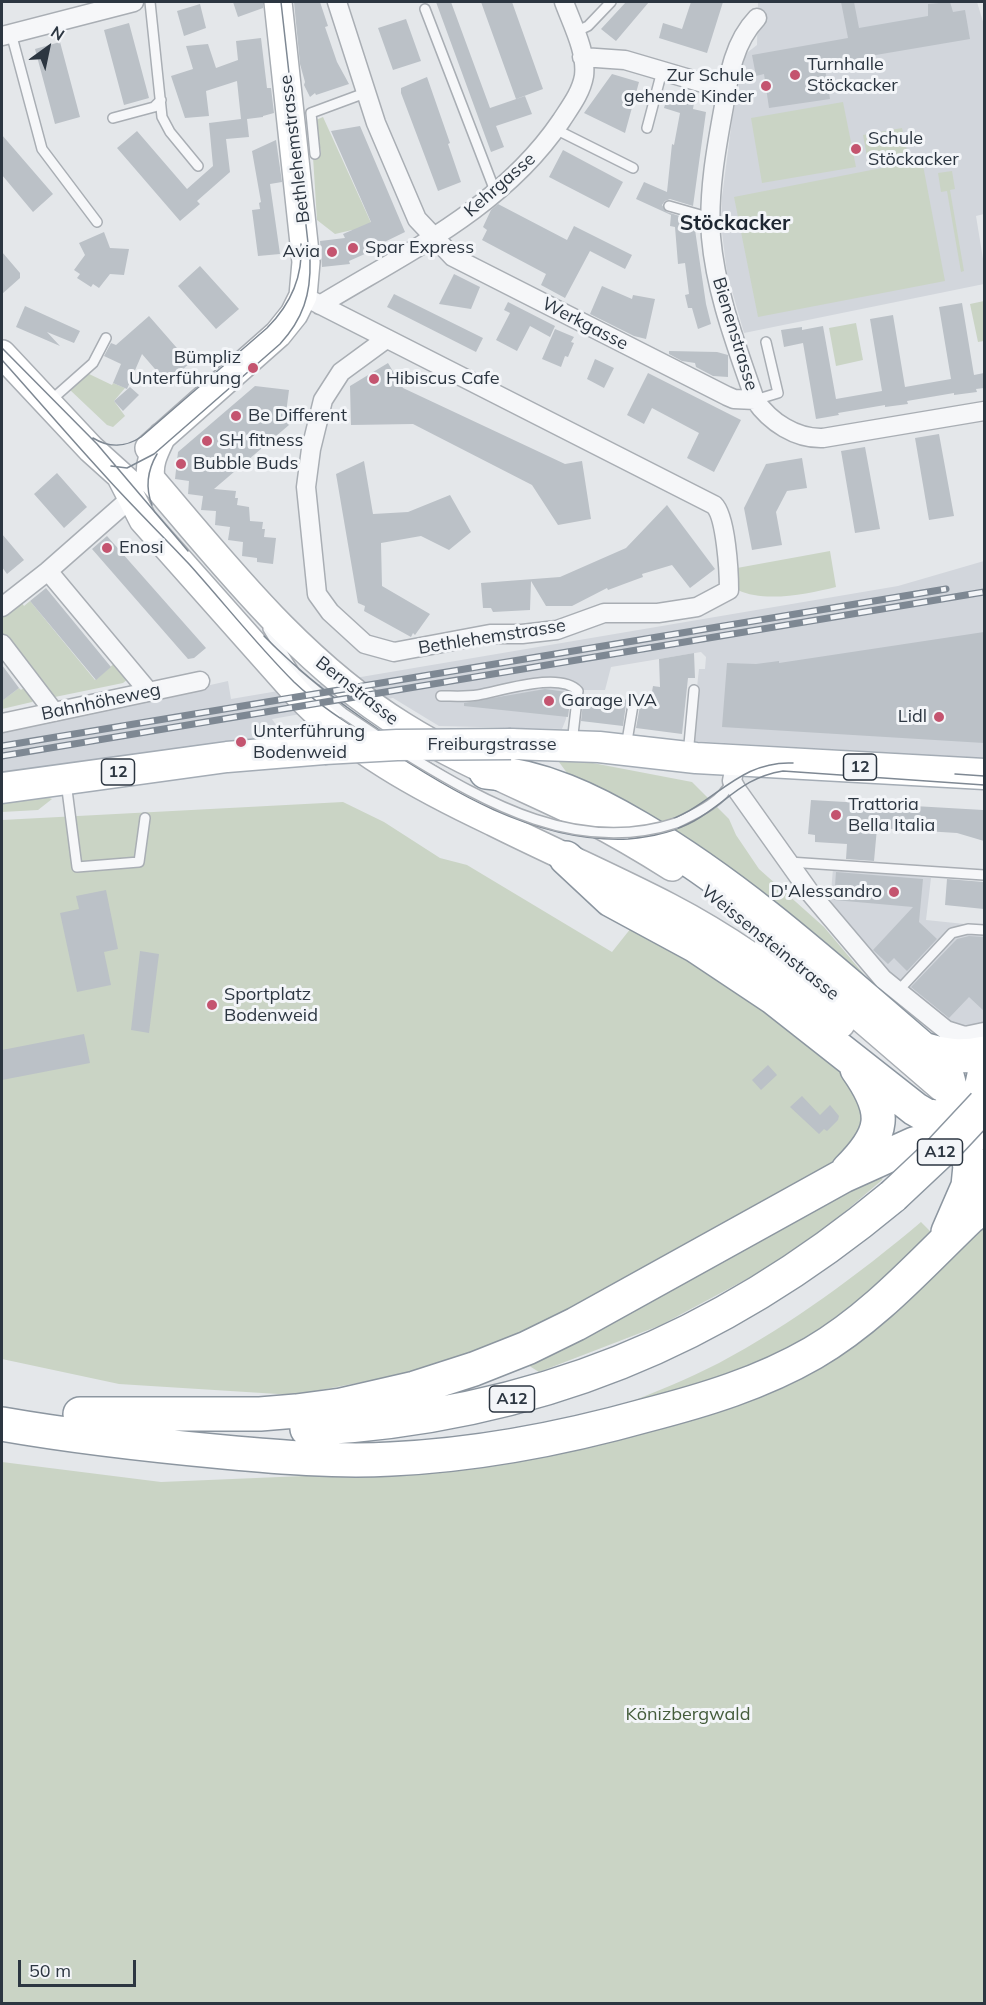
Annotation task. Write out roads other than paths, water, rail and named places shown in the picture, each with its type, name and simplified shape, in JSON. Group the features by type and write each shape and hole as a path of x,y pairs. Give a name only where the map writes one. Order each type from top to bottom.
{"highway":[{"path":"486,772 511,774 585,799 671,847 718,878 762,911 938,1063 978,1128"},
{"path":"566,858 611,900 696,946 742,975 844,1052 915,1110 927,1116 978,1128"},
{"path":"923,1049 948,1056 984,1053"},
{"path":"843,1176 870,1146 879,1121 872,1093 844,1052"},
{"path":"943,1241 968,1186 984,1076"},
{"path":"80,1414 286,1412 341,1405 415,1388 474,1369 527,1348 576,1324 843,1176 914,1144 978,1128"},
{"name":"A12","path":"2,1424 108,1441 207,1450 298,1452 379,1446 464,1433 560,1409 650,1375 738,1332 793,1299 839,1268 900,1204 978,1128"},
{"name":"A12","path":"2,1401 167,1425 293,1430 409,1420 507,1400 598,1371 668,1343 752,1298 900,1204"},
{"path":"207,1450 272,1456 390,1459 539,1440 591,1429 717,1395 756,1381 821,1347 859,1322 886,1299 943,1241 984,1207"}],"main road":[{"name":"Bethlehemstrasse","path":"125,486 162,436 278,334 294,314 311,301 306,273 304,233 278,2"},
{"name":"Bernstrasse","path":"2,354 125,486 159,511 248,618 310,708 367,753 448,801 566,858"},
{"name":"Bernstrasse","path":"162,436 151,459 149,469 151,479 321,667 403,726 486,772"},
{"name":"Bernstrasse","path":"248,618 352,701 397,731 439,754 486,772"},
{"name":"Freiburgstrasse","path":"2,788 227,757 397,745 572,746 688,757 734,770 984,774"},
{"name":"Weissensteinstrasse","path":"486,772 590,820 707,889 745,918 937,1094 744,953 671,908 566,858"}],"street":[{"path":"6,35 134,2"},
{"name":"Werkgasse","path":"337,2 376,123 417,219 453,257 727,396 734,399 755,400"},
{"name":"Kehrgasse","path":"311,301 435,238 527,163 555,129 581,87 584,71 582,57 564,2"},
{"name":"Bienenstrasse","path":"755,400 725,310 716,268 711,199 716,152 737,48 746,31 758,18"},
{"path":"582,57 625,60 727,90"},
{"name":"Bethlehemstrasse","path":"311,301 714,505 721,516 729,590 697,607 658,613 604,613 556,630 522,634 490,634 394,652 365,644 330,612 317,594 306,487 311,449 323,400 341,372 386,339"},
{"path":"755,400 766,414 779,424 801,435 816,438 984,411"},
{"path":"2,607 48,571 125,486"},
{"path":"48,571 149,692"},
{"path":"2,644 54,712"},
{"name":"Bahnhöheweg","path":"2,723 200,681"},
{"path":"734,770 789,862 811,894 878,973 946,1030 965,1036 984,1032"}],"lane":[{"path":"150,2 165,124 198,166"},
{"path":"574,32 588,26 611,2"},
{"path":"424,9 495,191"},
{"path":"6,35 42,149 97,222"},
{"path":"647,128 662,71"},
{"path":"315,154 311,113 365,93"},
{"path":"113,118 154,107 161,100"},
{"path":"555,129 633,168"},
{"path":"669,206 711,218"},
{"path":"48,404 93,363 106,338"},
{"path":"755,400 778,393 766,342"},
{"path":"231,570 248,618 295,673 343,713 433,771 508,809 558,827 608,834 635,832 676,823 715,802 729,788 734,770"},
{"path":"248,618 295,673"},
{"path":"441,696 476,695 548,682 574,687 579,691 572,746"},
{"path":"688,757 694,690"},
{"path":"625,750 633,705"},
{"path":"66,780 76,867 139,862 146,819"},
{"path":"789,862 984,875"},
{"path":"898,991 952,933 968,929 984,930"}],"tram line":[{"path":"111,466 127,468 154,454 280,344 295,325 304,306 309,284 310,261 281,2"},
{"path":"93,438 117,445 129,443 141,437 267,328 282,310 293,289 300,267 301,244"},
{"path":"2,348 97,444 188,551"},
{"path":"2,360 294,682 332,713 402,759 494,810 526,823 559,832 593,838 628,839 662,833 686,825 706,814 745,785 769,774 783,771 984,785"},
{"path":"152,505 148,492 148,479 157,454"},
{"path":"264,636 330,695 365,721 431,763 492,797 557,822 591,828 626,829 660,823 694,808 739,777 755,769 773,764 793,763"},
{"path":"955,774 984,776"}],"railway":[{"path":"2,746 946,589"},
{"path":"2,756 984,592"}],"place":[{"name":"Turnhalle Stöckacker","path":"795,75"},
{"name":"Zur Schule gehende Kinder","path":"766,86"},
{"name":"Schule Stöckacker","path":"856,149"},
{"name":"Spar Express","path":"353,248"},
{"name":"Avia","path":"332,252"},
{"name":"Bümpliz Unterführung","path":"253,368"},
{"name":"Hibiscus Cafe","path":"374,379"},
{"name":"Be Different","path":"236,416"},
{"name":"SH fitness","path":"207,441"},
{"name":"Bubble Buds","path":"181,464"},
{"name":"Enosi","path":"107,548"},
{"name":"Garage IVA","path":"549,701"},
{"name":"Lidl","path":"939,717"},
{"name":"Unterführung Bodenweid","path":"241,742"},
{"name":"Trattoria Bella Italia","path":"836,815"},
{"name":"D'Alessandro","path":"894,892"},
{"name":"Sportplatz Bodenweid","path":"212,1005"}],"district":[{"name":"Stöckacker","path":"735,224"}],"park label":[{"name":"Könizbergwald","path":"688,1715"}]}
